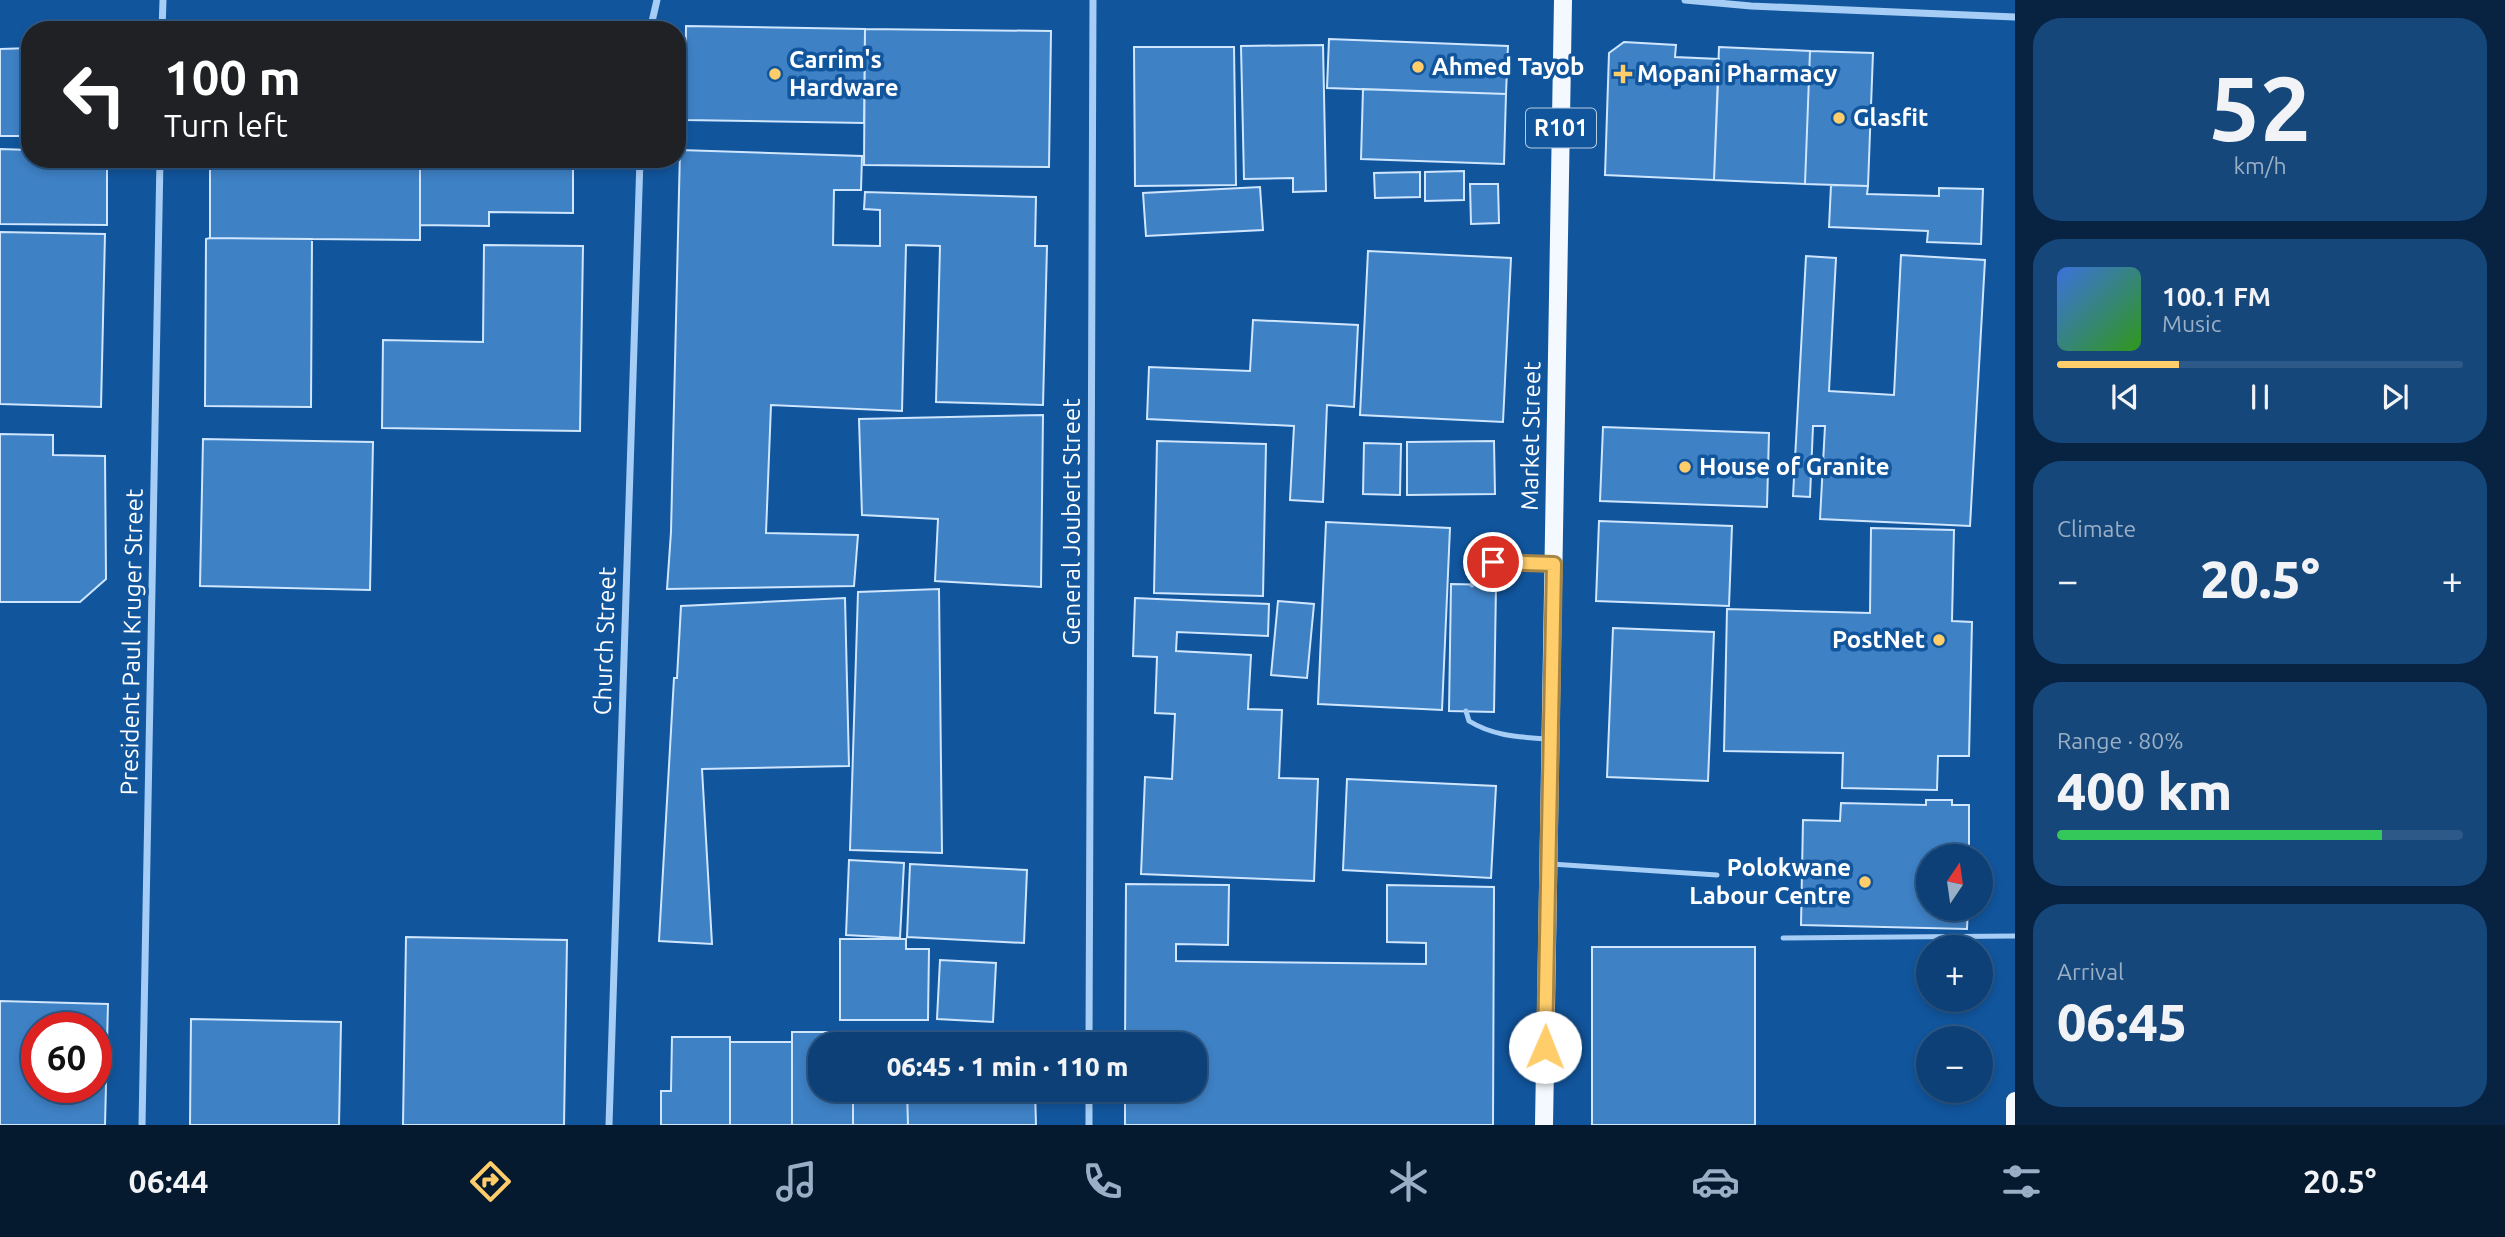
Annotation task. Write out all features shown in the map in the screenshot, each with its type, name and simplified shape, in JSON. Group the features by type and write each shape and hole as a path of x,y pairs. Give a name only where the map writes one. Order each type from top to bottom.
{"main road":[{"name":"Market Street","path":"1544,1125 1563,0"},
{"path":"2015,1101 2015,1125"}],"street":[{"path":"162,21 163,0"},
{"path":"652,21 657,0"},
{"name":"General Joubert Street","path":"1089,1032 1093,0"},
{"path":"1685,0 1751,6 2015,17"},
{"name":"President Paul Kruger Street","path":"142,1125 160,168"},
{"name":"Church Street","path":"609,1125 640,168"},
{"path":"1089,1102 1089,1125"}],"lane":[{"path":"1472,585 1479,567 1493,562 1554,564"},
{"path":"1466,711 1469,721 1479,728 1504,736 1550,740"},
{"path":"1548,864 1717,875"},
{"path":"1783,938 2015,936"}],"building":[{"name":"Carrim's Hardware","path":"686,26 865,29 864,123 686,120"},
{"path":"865,29 1051,31 1049,167 864,165"},
{"name":"Ahmed Tayob","path":"1329,39 1508,46 1506,94 1327,88"},
{"path":"1624,42 1676,45 1675,57 1719,59 1714,180 1605,175 1609,53"},
{"path":"1323,45 1326,191 1293,192 1293,178 1244,179 1241,46"},
{"path":"1134,47 1234,47 1236,185 1135,186"},
{"path":"1719,47 1810,51 1805,184 1714,180"},
{"path":"21,48 21,136 0,136 0,49"},
{"name":"Glasfit","path":"1810,51 1873,53 1868,186 1805,184"},
{"path":"1363,89 1506,94 1504,164 1361,159"},
{"path":"0,149 21,150 21,168 107,168 107,225 0,224"},
{"path":"686,150 862,156 861,190 834,190 833,245 880,246 880,210 864,209 865,192 1036,197 1035,246 1047,246 1043,405 936,402 940,246 906,245 902,411 771,405 766,533 858,535 854,586 667,589 671,532 680,168 686,168"},
{"path":"210,168 420,168 420,240 210,238"},
{"path":"420,168 573,168 573,213 489,212 489,226 420,225"},
{"path":"1464,171 1464,200 1425,201 1425,172"},
{"path":"1420,172 1420,197 1375,198 1374,173"},
{"path":"1470,184 1498,184 1499,223 1471,224"},
{"path":"1831,185 1868,186 1867,194 1939,196 1939,188 1983,189 1981,244 1927,242 1928,231 1829,227"},
{"path":"1260,187 1263,230 1146,236 1143,193"},
{"path":"0,232 105,234 101,407 0,404"},
{"path":"206,239 312,239 311,407 205,406"},
{"path":"484,245 583,246 580,431 382,428 383,340 483,342"},
{"path":"1368,251 1511,258 1503,422 1360,415"},
{"path":"1901,255 1985,260 1970,526 1820,519 1825,426 1813,426 1810,497 1793,496 1806,256 1836,258 1829,391 1894,395"},
{"path":"1253,320 1358,325 1354,407 1327,405 1323,502 1290,500 1294,426 1147,419 1149,367 1250,371"},
{"path":"1043,415 1041,587 935,581 938,519 862,515 859,419"},
{"name":"House of Granite","path":"1603,427 1769,433 1767,507 1600,501"},
{"path":"0,434 53,435 53,455 105,456 106,579 80,602 0,602"},
{"path":"203,439 373,442 370,590 200,586"},
{"path":"1157,441 1266,444 1263,596 1154,593"},
{"path":"1494,441 1495,494 1407,495 1407,442"},
{"path":"1364,443 1401,444 1400,495 1363,494"},
{"path":"1599,521 1732,526 1729,606 1596,601"},
{"path":"1326,522 1450,528 1442,710 1318,704"},
{"path":"1871,528 1954,530 1952,621 1972,622 1969,756 1938,756 1937,790 1842,788 1843,753 1724,751 1727,609 1870,613"},
{"path":"1451,584 1496,585 1494,712 1449,711"},
{"path":"939,589 942,853 850,850 858,592"},
{"path":"845,598 849,766 702,769 712,944 659,941 674,678 677,678 681,606"},
{"path":"1135,598 1269,604 1268,636 1177,632 1176,651 1251,655 1248,709 1282,710 1279,778 1318,779 1314,881 1141,874 1145,777 1172,779 1175,714 1155,713 1157,657 1133,656"},
{"path":"1278,601 1314,604 1307,678 1271,675"},
{"path":"1613,628 1714,632 1708,781 1607,777"},
{"path":"1347,779 1496,786 1491,878 1343,870"},
{"name":"Polokwane Labour Centre","path":"1926,800 1952,800 1952,805 1969,805 1969,844 1916,844 1916,921 1967,921 1967,929 1801,925 1803,820 1840,821 1841,803 1926,805"},
{"path":"849,860 904,863 900,938 846,935"},
{"path":"910,864 1027,870 1024,943 907,937"},
{"path":"1126,884 1229,885 1228,945 1176,944 1176,961 1426,964 1426,943 1387,942 1387,885 1494,887 1493,1125 1125,1125 1125,1102 1207,1102 1207,1032 1125,1032"},
{"path":"406,937 567,940 564,1125 403,1125"},
{"path":"840,939 906,939 906,949 929,949 928,1020 840,1020"},
{"path":"1592,947 1755,947 1755,1125 1592,1125"},
{"path":"940,960 996,963 993,1022 937,1019"},
{"path":"0,1001 108,1004 108,1012 21,1012 21,1103 106,1103 105,1125 0,1125"},
{"path":"191,1019 341,1022 339,1125 190,1125"},
{"path":"792,1032 808,1032 808,1102 853,1102 853,1125 792,1125"},
{"path":"672,1037 730,1037 730,1125 661,1125 661,1091 671,1091"},
{"path":"730,1042 792,1042 792,1125 730,1125"},
{"path":"853,1102 907,1102 908,1125 853,1125"},
{"path":"907,1102 1035,1102 1036,1125 908,1125"}],"place":[{"name":"Ahmed Tayob","path":"1418,67"},
{"name":"Carrim's Hardware","path":"775,74"},
{"name":"Mopani Pharmacy","path":"1623,74"},
{"name":"Glasfit","path":"1839,118"},
{"name":"House of Granite","path":"1685,467"},
{"name":"PostNet","path":"1939,640"},
{"name":"Polokwane Labour Centre","path":"1865,882"}],"route":[{"path":"1493,562 1554,564 1545,1047"}]}
